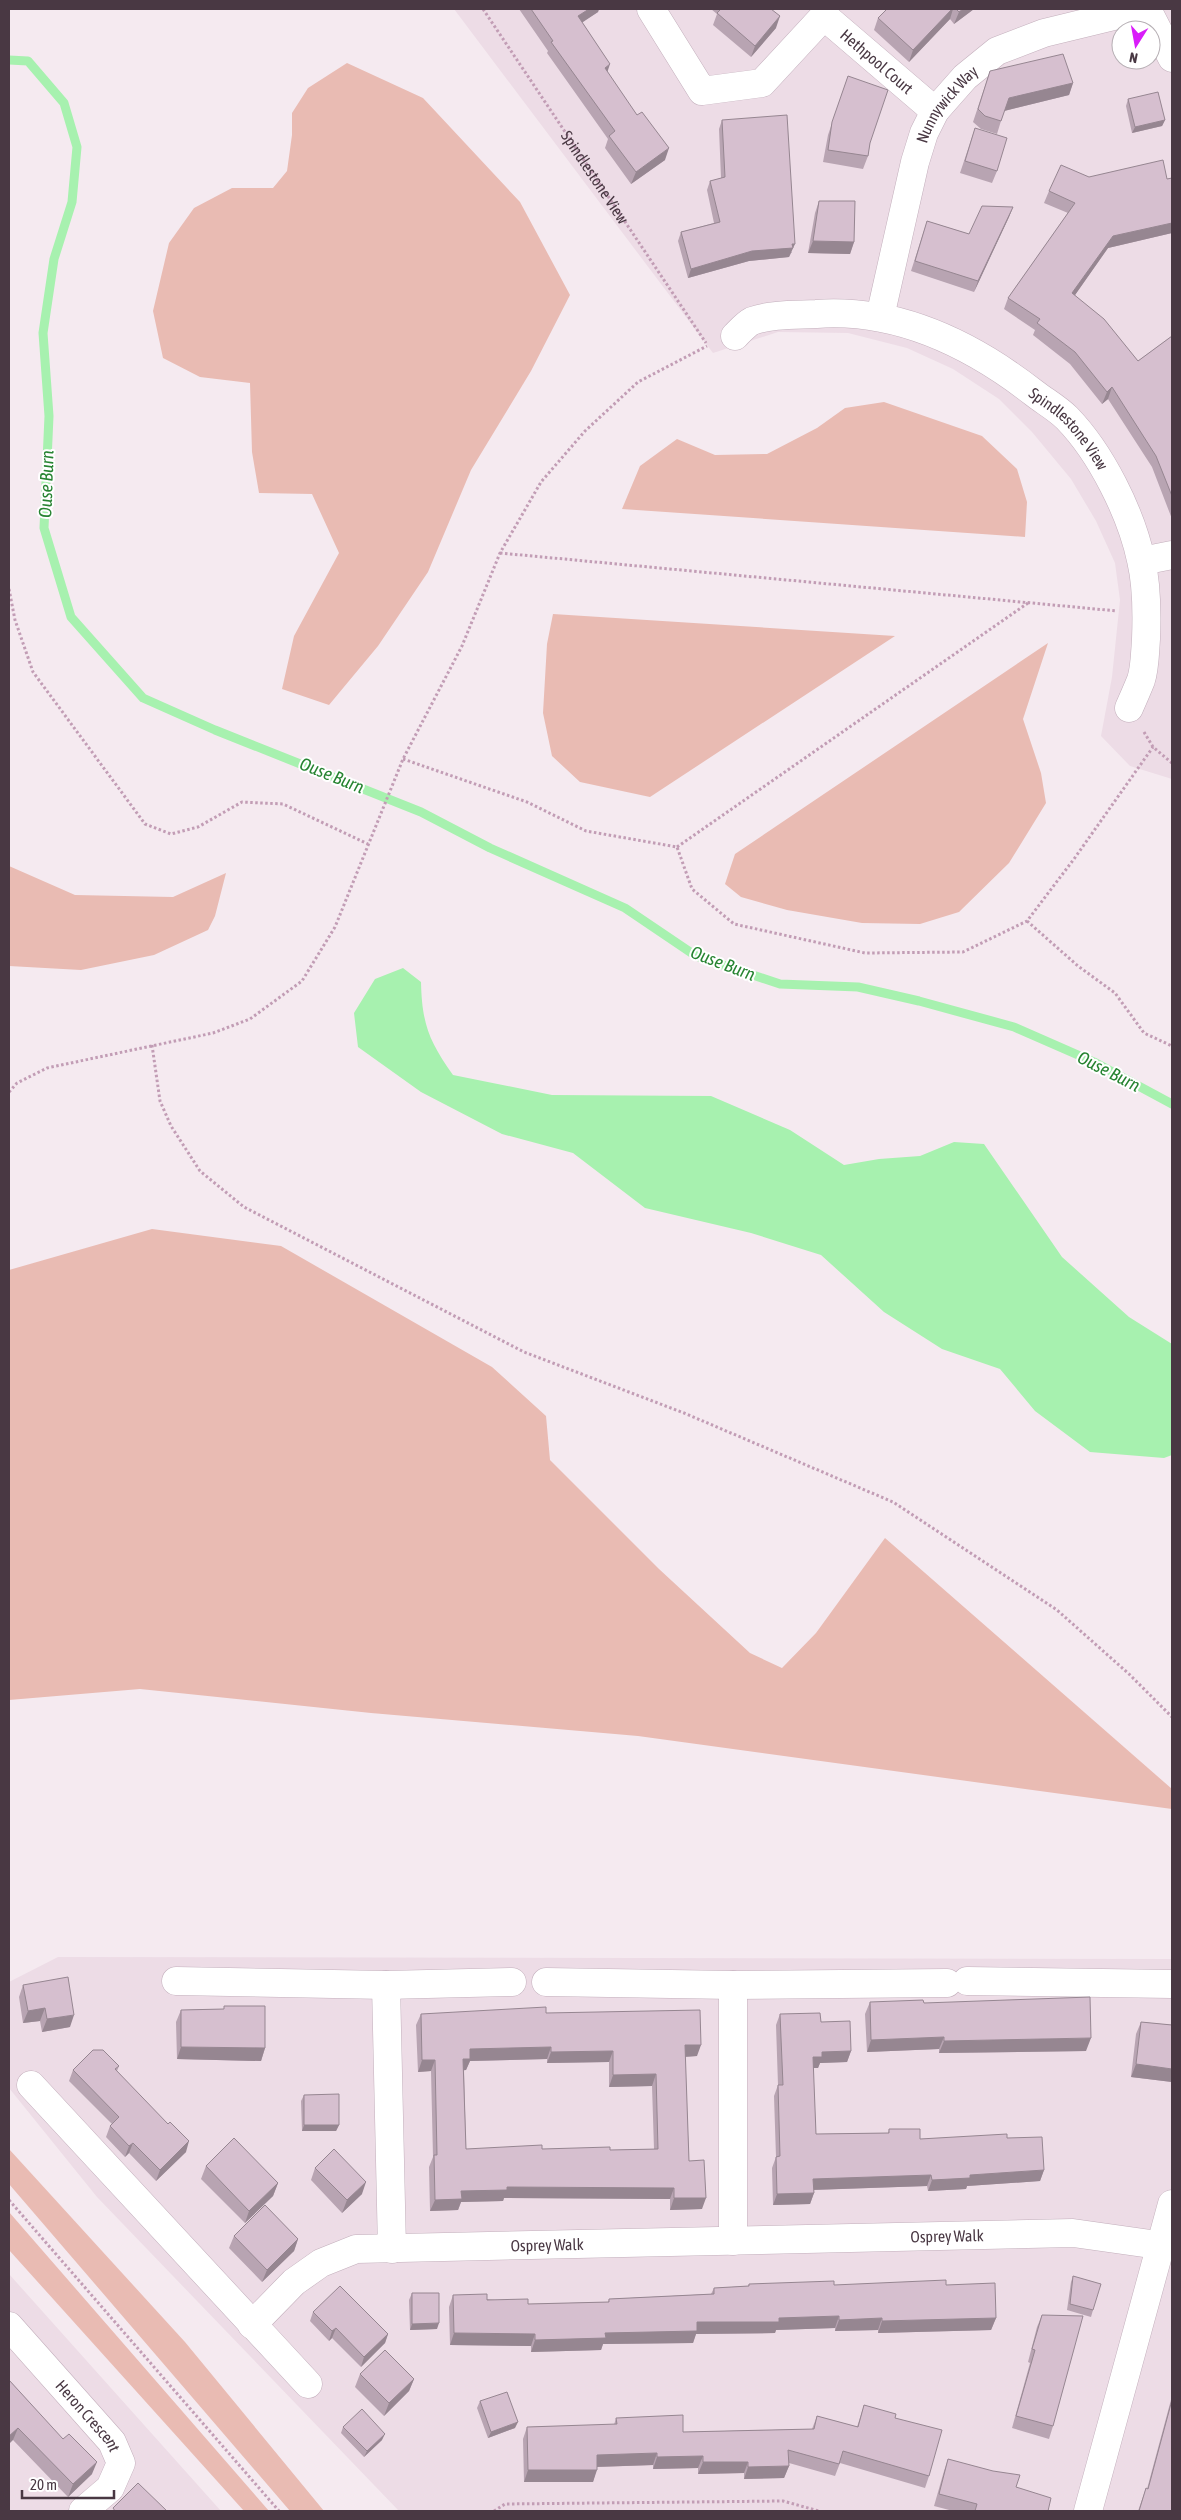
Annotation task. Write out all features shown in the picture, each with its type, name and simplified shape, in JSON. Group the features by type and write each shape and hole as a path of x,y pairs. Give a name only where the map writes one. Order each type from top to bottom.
{"street":[{"name":"Hethpool Court","path":"651,9 702,91 762,83 824,16 935,111"},
{"name":"Nunnywick Way","path":"880,317 915,162 924,133 935,111 966,77 998,51 1060,18 1143,9"},
{"path":"1147,9 1172,58"},
{"name":"Spindlestone View","path":"735,336 751,322 778,316 830,313 880,317 931,331 978,355 1017,380 1066,418 1090,449 1112,484 1131,526 1142,561 1147,614 1141,679 1129,708"},
{"path":"1142,561 1172,555"},
{"path":"176,1981 386,1985 512,1982"},
{"path":"546,1982 733,1985 957,1982 1161,1984"},
{"path":"386,1985 392,2249"},
{"path":"733,1985 733,2241"},
{"path":"31,2085 308,2384"},
{"path":"1088,2511 1167,2246 1172,2204"},
{"name":"Osprey Walk","path":"252,2325 294,2282 320,2263 356,2249 1073,2233 1167,2246"},
{"name":"Heron Crescent","path":"9,2326 112,2442 121,2463 110,2488 83,2511"}],"path":[{"name":"Spindlestone View","path":"483,9 707,346 638,382 585,431 541,482 500,553"},
{"path":"9,1092 17,1083 47,1068 213,1033 250,1019 302,982 335,927 403,759 462,646 500,553 1147,614"},
{"path":"9,589 16,620 33,672 145,824 171,834 198,828 242,802 283,804 368,844"},
{"path":"403,759 527,802 586,831 677,847 1029,603"},
{"path":"1129,708 1153,748 1172,763"},
{"path":"677,847 692,889 734,924 866,953 963,952 1027,921 1153,748"},
{"path":"1027,921 1078,966 1115,993 1144,1033 1172,1046"},
{"path":"152,1045 160,1101 171,1126 200,1171 244,1207 524,1352 684,1413 892,1502 1057,1610 1129,1674 1172,1717"},
{"path":"9,2200 279,2511"},
{"path":"494,2511 506,2504 782,2501 819,2511"}],"shaded area":[{"path":"454,9 1172,9 1172,779 1130,766 1101,736 1112,677 1120,600 1115,563 1096,521 1071,479 1032,432 999,399 953,369 907,348 848,333 778,332 713,353"},
{"path":"347,63 423,98 520,202 570,295 531,371 471,470 428,572 378,646 329,705 282,689 294,636 339,553 312,494 259,493 252,452 250,383 200,377 163,358 153,311 169,243 194,208 232,188 273,188 287,171 292,135 292,113 308,88"},
{"path":"884,402 982,436 1017,469 1027,502 1025,537 622,509 640,466 677,439 715,455 767,454 817,428 845,408"},
{"path":"553,614 895,636 650,797 580,782 552,756 543,713 547,644"},
{"path":"1048,643 1023,719 1041,773 1046,803 1009,863 959,912 920,924 862,923 787,910 741,897 725,884 735,854"},
{"path":"9,866 75,895 173,897 226,873 215,916 208,930 154,955 81,970 9,966"},
{"path":"403,968 421,982 423,1009 428,1032 453,1075 552,1095 711,1096 790,1130 844,1165 879,1159 920,1156 954,1142 984,1144 1062,1257 1129,1317 1172,1344 1172,1455 1164,1458 1090,1452 1035,1411 1000,1369 942,1349 884,1312 821,1255 751,1233 645,1208 573,1153 502,1134 421,1092 358,1047 354,1013 375,979"},
{"path":"152,1229 281,1246 492,1367 546,1416 550,1460 659,1569 750,1653 782,1668 816,1633 885,1538 1172,1789 1172,1809 638,1736 371,1713 140,1689 9,1700 9,1270"},
{"path":"58,1957 1172,1959 1172,2511 399,2511 97,2197 9,2088 9,1982"},
{"path":"9,2149 185,2342 324,2511 290,2511 9,2184"},
{"path":"9,2212 269,2511 244,2511 9,2250"},
{"path":"9,2274 221,2511 9,2511"}],"building":[{"path":"531,9 589,9 578,16 610,64 605,68 637,115 642,112 669,148 636,172 609,136 615,131 551,42 553,41"},
{"path":"721,9 771,9 780,16 755,46 717,13"},
{"path":"887,9 952,9 913,50 878,18"},
{"path":"1063,54 1073,83 1009,98 1001,121 985,116 978,109 990,71"},
{"path":"848,76 888,90 870,143 868,156 828,150 832,122"},
{"path":"1158,92 1165,120 1135,127 1128,99"},
{"path":"787,115 795,244 792,244 793,248 752,251 691,269 681,232 720,222 710,181 725,177 722,120"},
{"path":"975,128 1007,138 997,171 965,161"},
{"path":"1163,160 1167,179 1172,178 1172,223 1113,236 1072,293 1104,319 1138,361 1172,336 1172,496 1156,456 1112,387 1107,392 1075,352 1037,323 1040,319 1008,298 1075,203 1049,191 1061,165 1089,177"},
{"path":"819,201 855,201 854,242 813,241"},
{"path":"982,206 1013,207 978,281 915,261 927,221 969,234"},
{"path":"68,1977 74,2015 47,2019 45,2008 28,2011 23,1985"},
{"path":"1090,1997 1091,2038 944,2041 944,2037 871,2040 870,2002 923,2000 924,2003"},
{"path":"224,2006 265,2006 265,2048 181,2047 181,2010 224,2009"},
{"path":"546,2007 546,2013 700,2010 701,2045 685,2045 689,2161 704,2160 706,2198 674,2198 674,2188 507,2187 507,2190 461,2191 462,2199 435,2200 434,2155 437,2155 435,2060 422,2060 421,2014","holes":["551,2047 551,2052 613,2051 613,2075 656,2074 658,2149 610,2150 610,2147 542,2149 542,2145 466,2149 463,2059 470,2059 470,2049"]},
{"path":"820,2013 821,2022 850,2021 851,2051 822,2052 822,2057 813,2057 816,2134 889,2133 889,2129 920,2129 920,2139 1007,2134 1007,2138 1042,2137 1044,2170 970,2175 970,2178 932,2180 931,2175 813,2179 814,2193 777,2194 776,2157 780,2156 778,2085 783,2085 780,2014"},
{"path":"1141,2022 1172,2025 1172,2069 1136,2064"},
{"path":"93,2050 103,2050 119,2066 115,2069 168,2124 170,2122 189,2141 160,2170 133,2143 129,2146 110,2126 119,2117 73,2070"},
{"path":"339,2094 339,2125 304,2125 304,2095"},
{"path":"234,2138 278,2183 249,2211 206,2166"},
{"path":"334,2149 366,2182 347,2200 315,2168"},
{"path":"265,2205 298,2239 267,2270 234,2236"},
{"path":"1073,2276 1101,2284 1093,2310 1070,2304"},
{"path":"946,2280 946,2285 995,2283 996,2318 882,2321 882,2318 839,2320 839,2316 779,2318 779,2322 697,2322 697,2331 605,2333 606,2338 535,2340 535,2334 454,2333 453,2295 487,2294 487,2300 528,2299 528,2304 609,2302 609,2299 714,2294 714,2288 749,2286 749,2284 834,2281 834,2285"},
{"path":"340,2286 388,2334 364,2357 336,2328 332,2331 313,2312"},
{"path":"412,2293 439,2293 439,2323 412,2324"},
{"path":"1042,2315 1083,2316 1053,2426 1016,2416 1035,2350 1032,2349"},
{"path":"385,2350 414,2379 389,2403 360,2374"},
{"path":"9,2380 63,2439 69,2434 97,2462 73,2484 18,2428 9,2436"},
{"path":"507,2392 518,2422 491,2432 480,2401"},
{"path":"1172,2400 1172,2511 1139,2511 1146,2488 1148,2489"},
{"path":"864,2405 896,2414 895,2418 942,2430 929,2476 843,2451 839,2464 788,2450 789,2466 748,2467 748,2462 703,2462 703,2456 657,2457 657,2453 597,2455 597,2470 528,2470 527,2427 617,2424 616,2418 683,2415 683,2432 814,2429 817,2416 858,2427"},
{"path":"362,2409 385,2434 367,2451 343,2427"},
{"path":"948,2459 993,2471 1020,2475 1016,2487 1051,2498 1048,2511 975,2511 977,2504 939,2494"},
{"path":"138,2483 167,2511 115,2511 113,2508"}],"waterway":[{"name":"Ouse Burn","path":"9,60 28,61 64,103 77,147 72,202 54,259 43,333 49,416 44,528 71,617 143,698 215,730 421,812 490,848 625,908 696,956 780,984 858,987 919,1001 1014,1027 1094,1062 1172,1104"}]}
